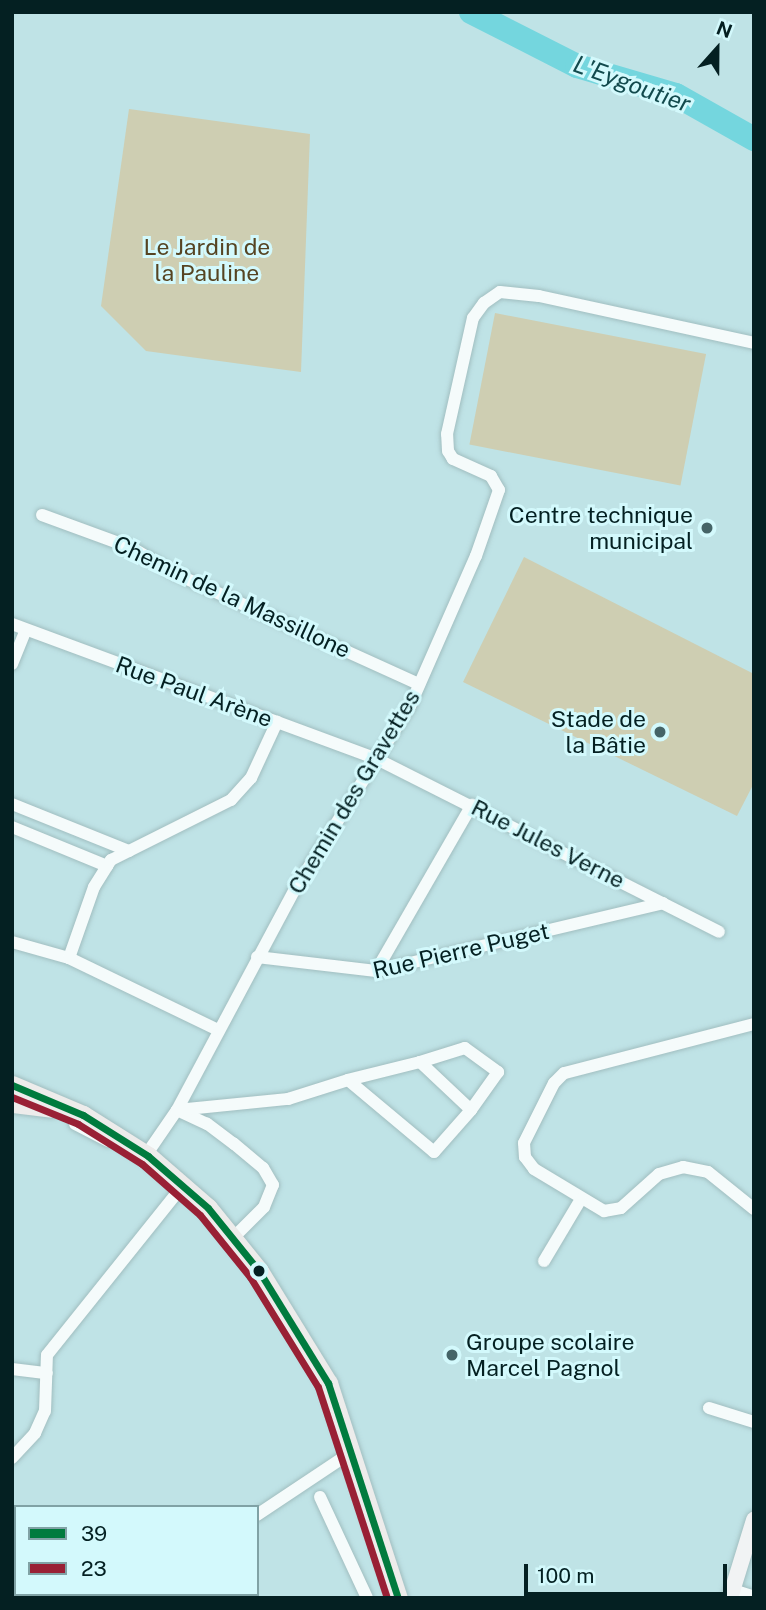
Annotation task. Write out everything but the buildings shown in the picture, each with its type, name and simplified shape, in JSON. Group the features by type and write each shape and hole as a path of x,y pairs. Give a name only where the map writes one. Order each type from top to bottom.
{"main road":[{"path":"12,1084 83,1115 148,1156 208,1208 276,1296 328,1383 353,1451 397,1598"},
{"path":"12,1103 50,1107 141,1165 176,1194 276,1296"}],"street":[{"name":"Chemin des Gravettes","path":"148,1156 177,1110 216,1029 257,957 377,759 419,684 476,556 499,491 491,476 453,459 448,451 447,434 473,318 484,303 500,292 539,296 754,343"},
{"name":"Chemin de la Massillone","path":"42,515 132,548 176,574 419,684"},
{"name":"Rue Paul Arène","path":"12,624 377,759"},
{"path":"12,664 26,630"},
{"path":"69,958 94,887 107,866 129,851 232,800 251,778 277,722"},
{"name":"Rue Jules Verne","path":"377,759 719,932"},
{"path":"12,804 129,851"},
{"path":"376,971 472,805"},
{"path":"12,827 107,866"},
{"name":"Rue Pierre Puget","path":"257,957 376,971 663,903"},
{"path":"12,942 69,958 216,1029"},
{"path":"754,1024 564,1073 554,1083 524,1143 525,1157 534,1169 604,1211 621,1208 659,1174 683,1167 708,1172 754,1209"},
{"path":"177,1110 288,1099 348,1080 466,1048 498,1072 471,1110 434,1152 348,1080"},
{"path":"420,1062 471,1110"},
{"path":"177,1110 206,1124 234,1144 263,1168 273,1185 264,1208 232,1239"},
{"path":"75,1124 132,1153 148,1156"},
{"path":"12,1458 35,1433 45,1411 47,1355 176,1194"},
{"path":"544,1261 581,1199"},
{"path":"12,1369 47,1373"},
{"path":"709,1408 754,1422"},
{"path":"259,1513 353,1451"},
{"path":"320,1497 368,1598"},
{"path":"754,1520 731,1594 754,1597"}],"green space":[{"name":"Le Jardin de la Pauline","path":"129,109 310,134 301,372 146,351 101,306"},
{"path":"495,313 706,354 680,486 469,445"},
{"name":"Stade de la Bâtie","path":"524,557 754,674 754,783 737,816 463,682"}],"waterway":[{"name":"L'Eygoutier","path":"471,12 577,66 676,95 754,139"}],"transit line":[{"name":"39","path":"12,1085 83,1115 148,1156 208,1208 259,1271 328,1383 398,1598"},
{"name":"23","path":"12,1097 78,1124 142,1164 200,1215 250,1277 318,1387 387,1598"}],"place":[{"name":"Centre technique municipal","path":"707,528"},
{"name":"Stade de la Bâtie","path":"660,732"},
{"name":"Groupe scolaire Marcel Pagnol","path":"452,1355"}]}
